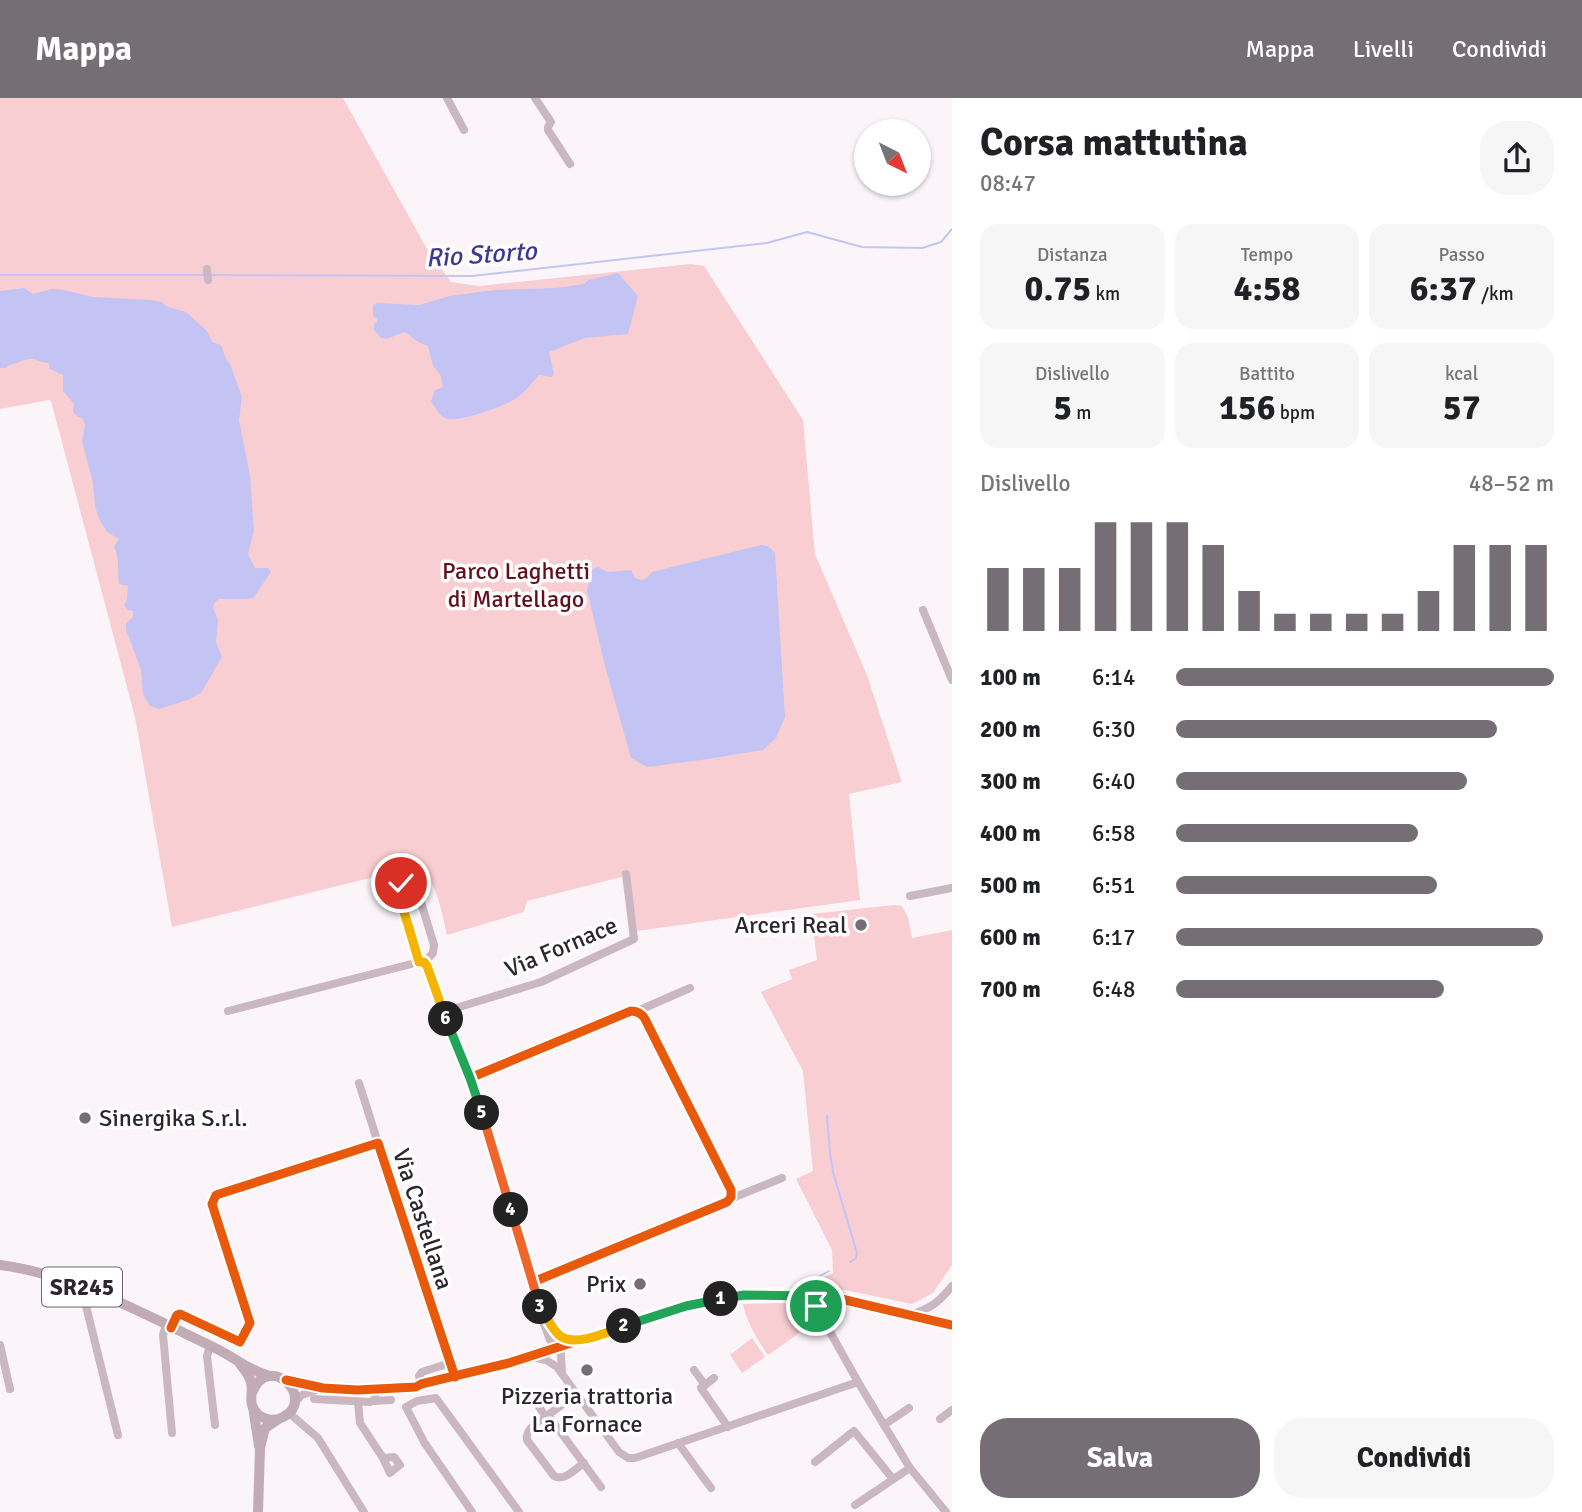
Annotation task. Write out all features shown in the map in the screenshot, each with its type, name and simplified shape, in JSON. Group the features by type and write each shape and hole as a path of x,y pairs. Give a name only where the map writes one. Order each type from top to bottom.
{"main road":[{"name":"SR245","path":"0,1265 74,1283 270,1376"},
{"path":"238,1362 250,1379 260,1448 258,1512"},
{"path":"252,1393 258,1382 270,1376 286,1380 293,1390 292,1408 265,1428 260,1448"},
{"path":"253,1407 266,1419 277,1420"}],"street":[{"path":"447,98 464,130"},
{"path":"535,98 551,122 548,127 552,137 570,164"},
{"path":"207,269 208,280"},
{"path":"923,610 952,680"},
{"name":"Via Fornace","path":"443,1012 541,982 634,939 626,874"},
{"path":"228,1010 421,962 433,953 434,945 413,883 405,881 398,888 398,893 421,962 427,966 486,1122 538,1303 560,1352 561,1367 622,1455 635,1458 858,1382"},
{"path":"910,896 952,888"},
{"path":"639,1013 642,1009 690,988"},
{"path":"470,1078 631,1012 639,1013 646,1021 731,1190 731,1197 727,1202 533,1282"},
{"name":"Via Castellana","path":"359,1083 455,1377"},
{"name":"Via Castellana","path":"168,1326 180,1314 240,1342 250,1322 212,1204 216,1195 378,1143"},
{"path":"731,1197 782,1178"},
{"path":"908,1315 931,1307 952,1286"},
{"path":"87,1289 85,1301 118,1435"},
{"path":"286,1380 323,1388 376,1390 418,1385 529,1357 686,1306 744,1295 837,1298 952,1325"},
{"path":"810,1296 909,1468 946,1512"},
{"path":"941,1299 942,1322"},
{"path":"942,1322 951,1315"},
{"path":"168,1326 163,1335 172,1433"},
{"path":"554,1336 569,1339 589,1338"},
{"path":"529,1357 544,1348 554,1336"},
{"path":"561,1367 569,1351 589,1338"},
{"path":"0,1345 10,1389"},
{"path":"210,1346 207,1356 215,1425"},
{"path":"529,1357 546,1360 561,1367"},
{"path":"417,1401 419,1376 422,1372 450,1363"},
{"path":"694,1370 705,1385"},
{"path":"714,1378 701,1388 728,1427"},
{"path":"323,1388 308,1392 292,1408 318,1438 361,1511"},
{"path":"374,1401 376,1390"},
{"path":"578,1394 528,1430 526,1435 557,1479 583,1463"},
{"path":"472,1512 424,1442 404,1404 436,1398 519,1512"},
{"path":"314,1399 391,1401"},
{"path":"358,1402 360,1423 383,1458"},
{"path":"539,1407 601,1487"},
{"path":"884,1425 909,1408"},
{"path":"940,1419 952,1410"},
{"path":"815,1462 854,1431 893,1479"},
{"path":"677,1443 711,1488"},
{"path":"855,1505 909,1468"}],"green space":[{"name":"Parco Laghetti di Martellago","path":"0,98 343,98 427,249 451,282 479,286 691,264 704,266 803,420 815,554 867,675 902,782 849,794 860,900 637,931 629,875 527,901 524,912 447,935 431,882 420,871 402,870 172,927 135,717 51,401 0,409"},
{"path":"902,906 908,917 912,938 952,930 952,1265 933,1293 912,1304 845,1290 814,1288 817,1280 833,1273 832,1250 796,1179 813,1171 803,1071 761,992 792,979 789,970 817,960 811,914"},
{"path":"743,1304 810,1304 819,1319 768,1355 746,1317"},
{"path":"752,1338 765,1357 742,1373 730,1355"}],"water":[{"path":"618,273 638,296 628,334 585,338 549,352 554,374 552,377 539,375 515,399 491,410 459,419 445,418 431,401 435,390 443,387 441,376 433,366 428,346 405,332 386,339 381,338 374,330 377,319 373,316 373,305 377,303 419,305 450,296 494,290 556,288 584,284 588,280"},
{"path":"24,288 33,294 52,289 93,297 161,302 186,312 207,331 212,342 221,345 230,364 242,397 239,420 250,476 254,531 248,554 255,568 268,568 271,572 254,597 219,599 214,603 218,620 216,642 222,657 201,693 190,699 159,709 150,706 143,694 141,670 126,630 133,611 124,605 128,586 119,584 118,560 114,546 119,539 107,532 99,519 82,441 85,425 83,419 73,412 74,404 63,391 63,375 50,369 48,363 33,359 0,368 0,291"},
{"path":"761,545 768,546 775,553 785,717 776,738 763,750 647,767 631,758 605,666 587,590 592,569 598,567 607,572 631,570 635,578 642,580 652,572"}],"waterway":[{"name":"Rio Storto","path":"209,275 472,276 767,243 807,232 862,247 922,248 941,242 952,229"},
{"name":"Rio Storto","path":"0,275 204,275"},
{"path":"827,1116 833,1172 857,1253 856,1258 850,1262"},
{"path":"811,1284 829,1271"}],"cycle path":[{"path":"470,1078 631,1011 638,1012 645,1019 731,1190 731,1197 727,1202 533,1282"},
{"path":"171,1328 180,1314 240,1342 250,1323 212,1204 216,1195 378,1143 455,1377"},
{"path":"286,1380 323,1388 357,1390 416,1387 509,1363 686,1306 744,1295 837,1298 952,1325"}],"place":[{"name":"Arceri Real","path":"861,925"},
{"name":"Sinergika S.r.l.","path":"85,1118"},
{"name":"Prix","path":"640,1284"},
{"name":"Pizzeria trattoria La Fornace","path":"587,1370"}],"route":[{"path":"401,883 398,893 419,962 424,962 427,966 486,1122 538,1303 558,1334 569,1339 589,1338 686,1306 744,1295 810,1296 816,1306"}]}
